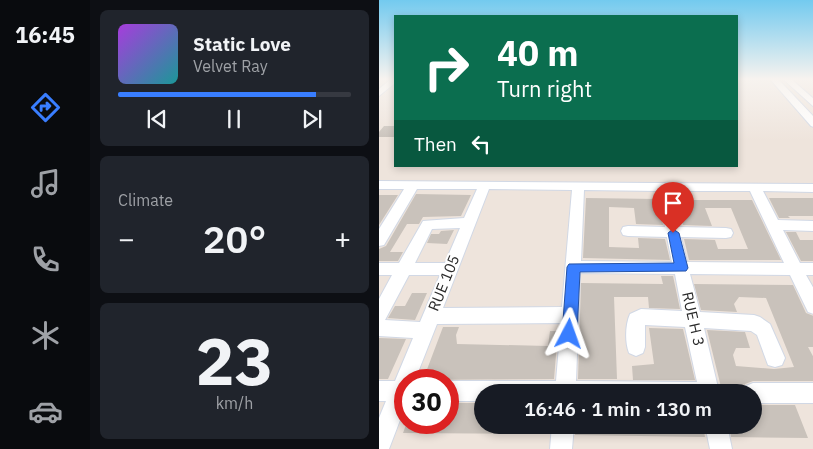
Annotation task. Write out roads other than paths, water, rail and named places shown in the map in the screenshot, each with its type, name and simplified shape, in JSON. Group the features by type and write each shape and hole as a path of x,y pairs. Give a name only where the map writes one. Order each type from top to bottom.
{"street":[{"path":"792,100 813,124"},
{"path":"798,100 813,116"},
{"path":"379,185 578,188 813,188"},
{"path":"381,234 413,185"},
{"name":"RUE 105","path":"410,369 449,269 484,187"},
{"name":"RUE H 3","path":"663,187 707,384"},
{"path":"566,384 578,188"},
{"path":"755,188 813,307"},
{"path":"379,315 429,224 468,224"},
{"path":"773,226 813,226"},
{"path":"628,230 673,233 726,233"},
{"path":"573,267 813,269"},
{"path":"379,269 449,269"},
{"path":"379,328 428,323 570,315"},
{"path":"636,347 637,320 639,318 754,323 764,330 775,358"},
{"path":"379,391 394,388"},
{"path":"459,392 474,392"},
{"path":"762,393 813,393"},
{"name":"RUE 105","path":"379,445 394,410"},
{"path":"561,449 562,434"},
{"path":"718,434 721,449"}]}
